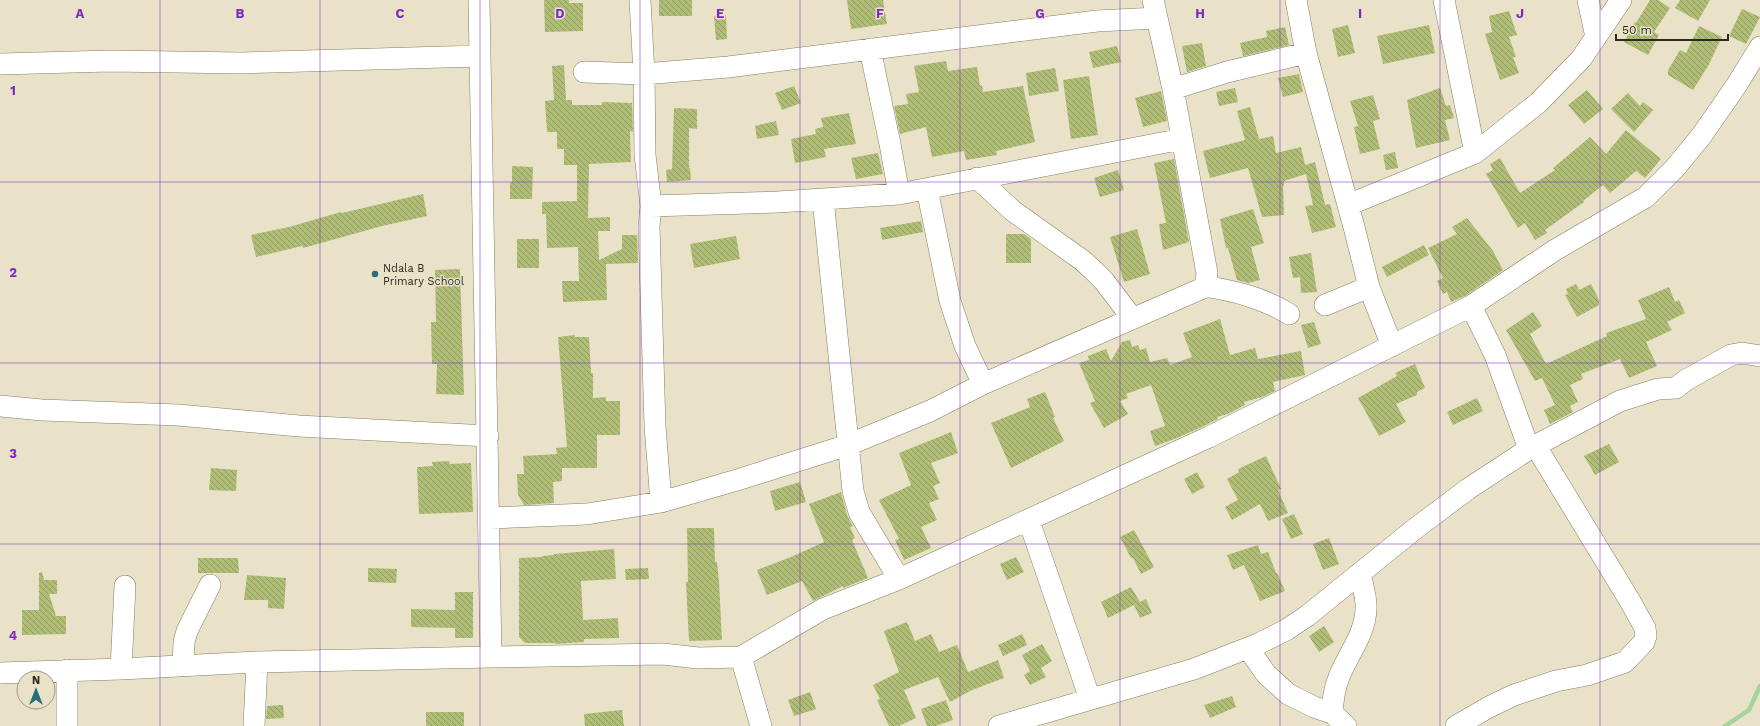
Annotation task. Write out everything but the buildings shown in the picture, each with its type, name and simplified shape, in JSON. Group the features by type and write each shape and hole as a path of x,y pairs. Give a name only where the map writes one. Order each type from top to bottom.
{"street":[{"path":"479,0 491,657"},
{"path":"640,0 644,74 645,155 651,206 649,227 655,426 661,502"},
{"path":"1296,0 1306,53 1369,287 1392,346"},
{"path":"1444,0 1475,153"},
{"path":"1588,0 1596,37"},
{"path":"1348,205 1475,153 1538,103 1581,59 1621,0"},
{"path":"489,518 587,514 661,502 848,445 930,412 983,384 1132,318 1197,292 1204,286 1207,273 1173,89 1155,9 1097,21 728,67 644,74 584,72"},
{"path":"0,673 256,662 663,654 698,658 741,657 823,609 899,579 1029,521 1209,437 1471,306 1555,250 1646,198 1675,168 1702,135 1736,86 1760,47"},
{"path":"870,49 898,194"},
{"path":"1173,89 1227,72 1306,53"},
{"path":"0,64 110,61 241,63 480,56"},
{"path":"651,206 712,205 898,194 1182,139"},
{"path":"977,178 1013,211 1082,260 1104,281 1132,318"},
{"path":"927,188 950,301 965,346 983,384"},
{"path":"822,199 851,483 859,512 899,579"},
{"path":"1204,286 1250,296 1272,304 1289,314"},
{"path":"1325,305 1369,287"},
{"path":"1456,726 1489,707 1514,695 1556,681 1587,675 1625,662 1644,642 1646,636 1645,628 1630,601 1532,447 1495,355 1471,306"},
{"path":"999,726 1194,669 1248,648 1286,630 1307,616 1468,489 1532,447 1620,400 1658,389 1676,388 1686,380 1731,355 1742,353 1760,356"},
{"path":"0,406 42,410 178,415 299,426 488,436"},
{"path":"1029,521 1090,699"},
{"path":"1339,719 1334,692 1339,675 1357,644 1364,624 1367,608 1360,573"},
{"path":"183,666 184,642 187,631 210,585"},
{"path":"121,669 125,586"},
{"path":"1248,648 1266,674 1288,694 1339,719"},
{"path":"741,657 761,726"},
{"path":"254,726 256,662"},
{"path":"67,670 67,726"}],"waterway":[{"path":"1725,726 1749,710 1760,686"}],"place":[{"name":"Ndala B Primary School","path":"375,274"}]}
